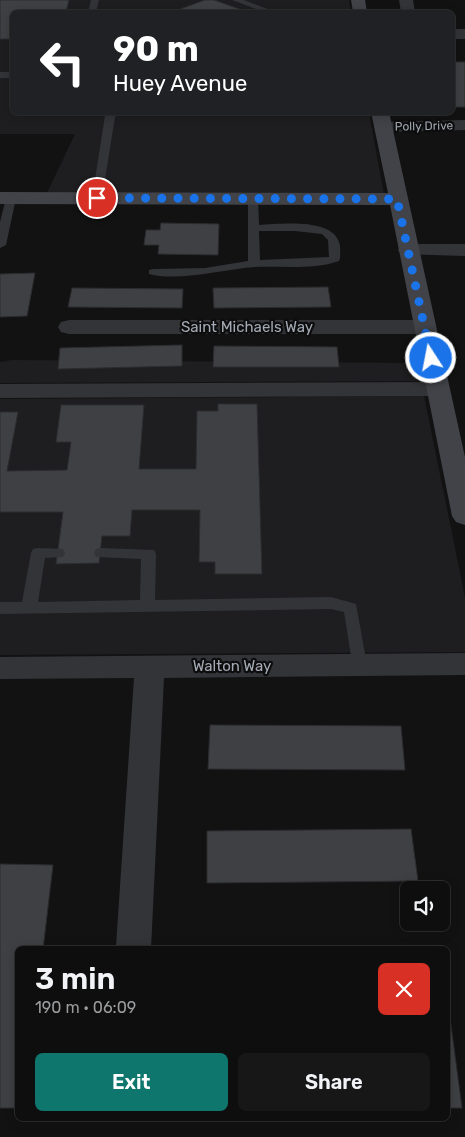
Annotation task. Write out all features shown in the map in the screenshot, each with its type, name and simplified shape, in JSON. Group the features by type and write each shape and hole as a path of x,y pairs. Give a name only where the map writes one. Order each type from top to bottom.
{"street":[{"path":"381,120 465,516"},
{"name":"Polly Drive","path":"381,120 465,125"},
{"path":"5,198 397,199"},
{"path":"408,250 465,250"},
{"name":"Saint Michaels Way","path":"69,327 425,326"},
{"path":"0,391 437,389"},
{"name":"Walton Way","path":"0,668 465,664"},
{"path":"134,946 150,666"}],"lane":[{"path":"236,0 265,10"},
{"path":"97,198 110,116 112,115"},
{"path":"0,245 5,198"},
{"path":"253,198 254,264"},
{"path":"153,272 205,271 254,264 326,262 335,258 332,237 327,231 306,228 253,228"},
{"path":"29,608 38,554 58,553"},
{"path":"101,553 149,554 147,606"},
{"path":"0,608 331,603 351,608 358,665"}],"shaded area":[{"path":"0,0 349,0 351,10 10,10 10,115 369,115 384,194 47,193 75,134 0,134"},
{"path":"12,360 418,363 421,381 0,383 0,362"},
{"path":"424,396 465,597 465,652 0,655 0,399"}],"building":[{"path":"0,0 69,0 66,10 10,10 10,39 0,39"},
{"path":"205,0 214,0 242,10 178,10"},
{"path":"455,62 465,62 465,107 455,107"},
{"path":"161,223 219,224 218,255 158,254 159,245 144,245 146,230 160,230"},
{"path":"35,273 27,316 0,317 0,274"},
{"path":"328,287 331,307 214,308 213,288"},
{"path":"72,288 183,289 182,308 68,307"},
{"path":"182,345 182,366 58,369 60,348"},
{"path":"214,346 337,347 339,367 213,367"},
{"path":"218,404 257,404 262,574 215,574 215,562 199,562 200,510 132,510 130,536 102,536 99,563 56,564 63,512 0,512 0,412 18,412 7,471 67,470 71,442 56,442 61,405 144,405 139,469 196,469 197,411 218,411"},
{"path":"210,725 401,726 405,770 208,769"},
{"path":"411,829 418,881 207,883 207,831"},
{"path":"0,864 53,865 43,946 15,946 15,1108 0,1108"},
{"path":"450,1018 462,1108 450,1108"}],"route":[{"path":"97,198 397,199 431,358"}]}
